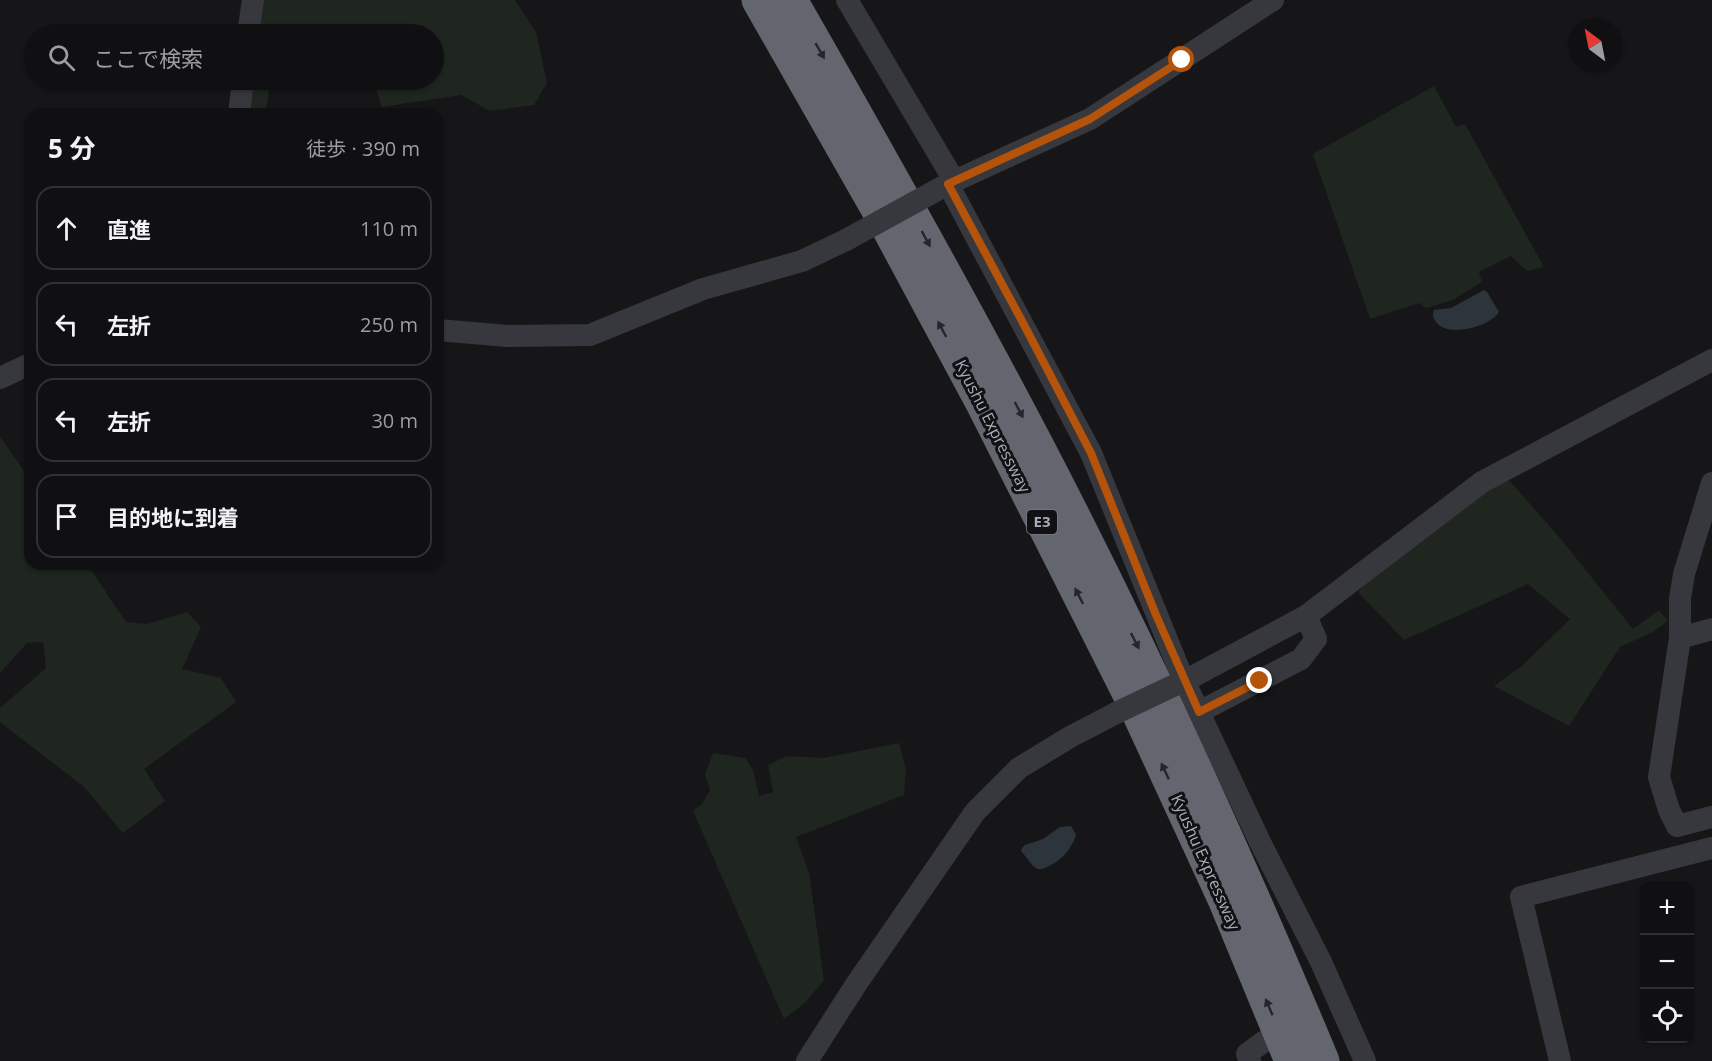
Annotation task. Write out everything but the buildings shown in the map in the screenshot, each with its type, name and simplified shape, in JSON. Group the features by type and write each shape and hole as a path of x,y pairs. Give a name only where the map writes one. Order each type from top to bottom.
{"highway":[{"name":"Kyushu Expressway","path":"758,0 883,219 972,384 1134,704 1224,899 1292,1061"},
{"name":"Kyushu Expressway","path":"791,0 899,189 1034,439 1145,661 1221,826 1323,1061"}],"street":[{"path":"249,24 253,0"},
{"path":"847,0 951,183 1091,453 1156,615 1199,712 1260,842 1322,962 1326,997 1365,1061"},
{"path":"444,331 507,336 590,335 703,289 802,261 846,240 951,183 1090,119 1274,0"},
{"path":"240,108 242,90"},
{"path":"807,1061 857,983 975,812 1019,768 1070,737 1194,676 1306,616 1482,482 1712,360"},
{"path":"0,378 24,367"},
{"path":"1712,483 1684,574 1680,598 1680,638 1659,777 1677,826 1712,817"},
{"path":"1199,712 1301,659 1316,639 1306,616"},
{"path":"1680,638 1712,629"},
{"path":"1560,1061 1521,897 1712,848"},
{"path":"1250,1061 1247,1054 1263,1042"}],"shaded area":[{"path":"261,0 515,0 536,32 547,83 534,105 490,111 461,95 382,107 376,90 444,90 444,24 257,24"},
{"path":"1434,86 1456,127 1465,124 1544,267 1527,271 1511,256 1479,272 1482,282 1453,300 1426,308 1419,303 1370,319 1313,154"},
{"path":"249,90 269,90 266,108 247,108"},
{"path":"1484,290 1499,312 1488,322 1470,328 1451,330 1435,320 1434,310 1451,308"},
{"path":"0,436 24,471 24,570 91,570 126,622 147,624 187,612 201,627 182,669 221,678 236,702 144,769 165,801 123,833 84,787 0,722 0,708 46,668 43,642 27,643 0,673"},
{"path":"1506,477 1560,538 1633,629 1659,610 1668,621 1653,632 1620,647 1569,726 1494,686 1523,665 1570,619 1528,584 1404,640 1358,592 1385,561"},
{"path":"899,743 906,769 904,795 796,837 809,873 824,980 805,1003 784,1019 693,811 702,804 710,790 705,774 713,753 745,758 753,770 759,796 773,792 768,765 787,756 823,758"},
{"path":"1071,826 1076,835 1074,840 1065,854 1052,865 1038,869 1021,851 1025,845 1043,839 1060,827"}],"route":[{"path":"1182,60 1090,119 948,184 1091,453 1156,615 1199,712 1260,681"}]}
